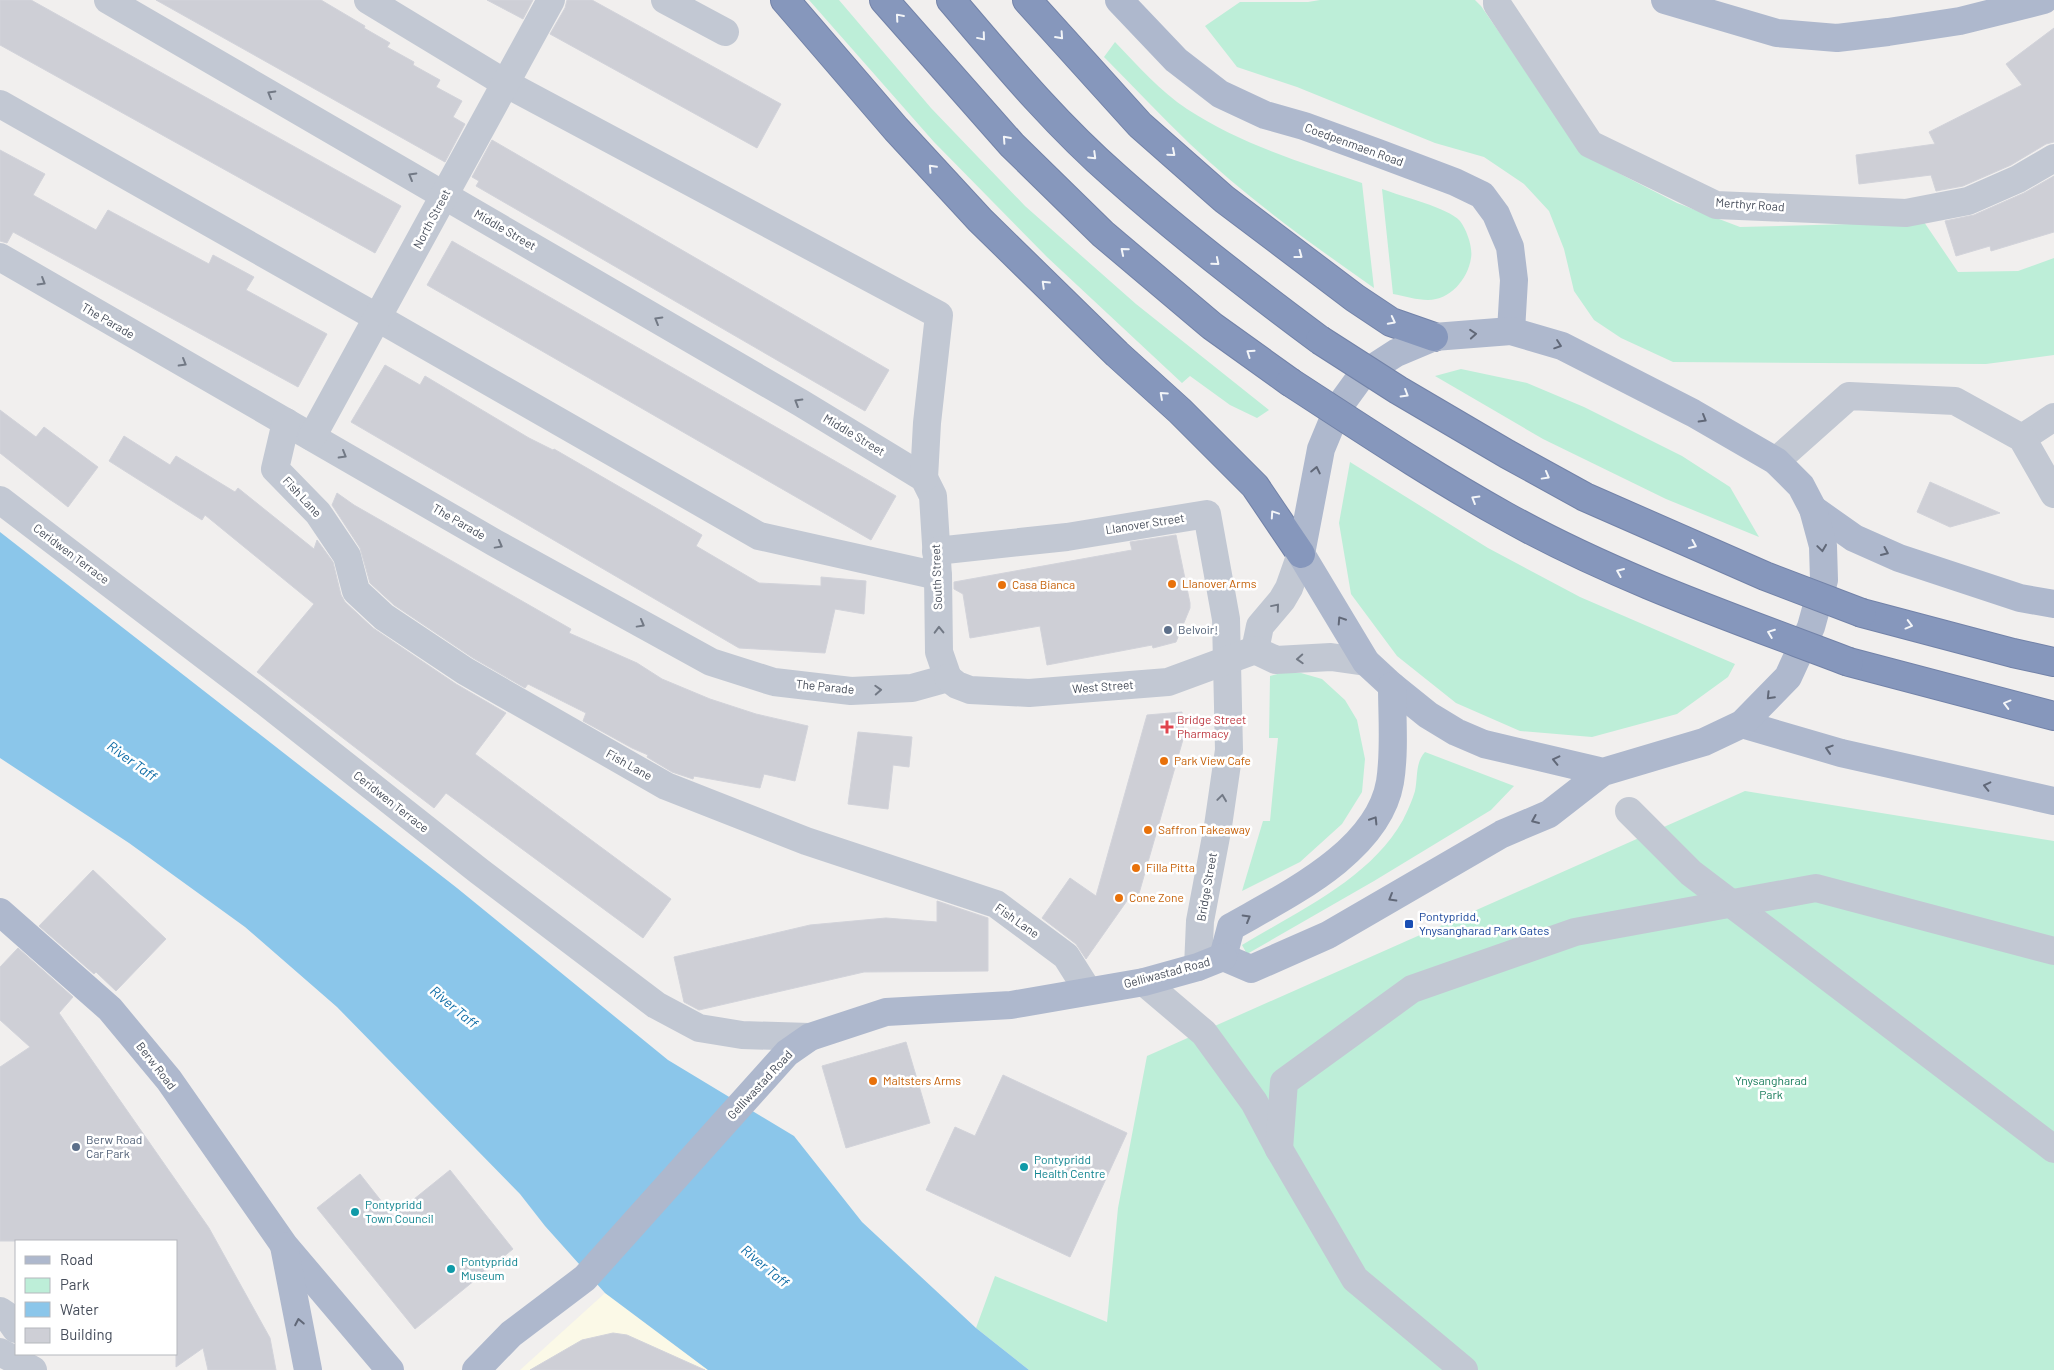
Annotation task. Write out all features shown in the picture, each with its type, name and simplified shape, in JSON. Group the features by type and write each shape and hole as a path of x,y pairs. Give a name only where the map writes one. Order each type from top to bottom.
{"highway":[{"path":"785,0 896,129 980,220 1117,354 1180,411 1254,486 1301,554"},
{"path":"884,0 1012,145 1103,234 1212,326 1290,382 1412,461 1505,516 1599,564 1696,604 1849,662 2054,716"},
{"path":"951,0 1001,60 1050,113 1115,176 1223,268 1320,340 1406,395 1585,497 1765,576 1862,612 2013,653 2054,662"},
{"path":"1027,0 1140,125 1224,199 1355,298 1391,322 1434,338"}],"main road":[{"name":"Coedpenmaen Road","path":"1119,0 1176,60 1220,94 1264,115 1304,126 1455,182 1482,195 1496,214 1510,247 1514,280 1512,331"},
{"path":"1665,0 1778,33 1837,38 1960,21 2044,0"},
{"path":"1392,686 1390,783 1377,818 1362,838 1332,866 1231,927 1223,957 1251,969 1328,935 1502,834 1549,814 1603,772 1704,742 1742,724 1788,678 1811,627 1824,580 1823,546 1813,509 1801,486 1776,461 1693,413 1562,346 1512,331 1434,338 1396,353 1362,375 1338,408 1321,449 1301,554 1366,662 1428,715 1456,732 1484,744 1603,772"},
{"path":"1813,509 1854,538 1899,558 2020,598 2054,604"},
{"path":"1742,724 1841,753 2054,800"},
{"name":"Berw Road","path":"0,912 110,1009 169,1080 284,1245 390,1370"},
{"name":"Gelliwastad Road","path":"476,1370 510,1334 585,1278 787,1053 810,1037 886,1012 1011,1006 1144,982 1198,967 1223,957"},
{"name":"Berw Road","path":"284,1245 308,1370"}],"street":[{"name":"Middle Street","path":"108,0 801,403 924,478"},
{"path":"368,0 505,83"},
{"name":"North Street","path":"312,437 551,0"},
{"path":"665,0 725,32"},
{"name":"Merthyr Road","path":"1497,0 1590,144 1716,205 1906,213 1968,200 2018,179 2054,158"},
{"name":"South Street","path":"505,83 939,315 927,424 924,478 934,496 939,652 948,678"},
{"path":"0,104 759,536 937,563"},
{"name":"The Parade","path":"0,257 496,543 711,662 774,682 851,691 912,688 948,678"},
{"path":"1776,461 1849,396 1955,401 2022,438 2048,485"},
{"path":"2022,438 2054,417"},
{"name":"Fish Lane","path":"286,422 276,469 318,513 347,556 356,591 384,617 465,672 666,786 806,841 996,904 1066,956 1088,991"},
{"name":"Ceridwen Terrace","path":"0,500 255,694 479,871 656,1005 699,1028 742,1035 810,1037"},
{"name":"Llanover Street","path":"937,563 1067,537 1207,514 1226,619 1228,659"},
{"path":"1301,554 1289,588 1282,600 1260,626 1255,650 1276,660 1330,657 1366,662"},
{"name":"West Street","path":"948,678 957,685 970,690 1029,693 1168,682 1255,650"},
{"name":"Bridge Street","path":"1198,967 1200,921 1218,826 1229,750 1228,659"},
{"path":"1628,811 1691,873 2054,1149"},
{"path":"1279,1149 1284,1082 1412,989 1575,932 1816,888 2054,951"},
{"path":"1144,982 1204,1033 1254,1102 1279,1149 1355,1279 1464,1370"},
{"path":"0,1311 15,1328"},
{"path":"0,1352 33,1370"},
{"path":"35,1355 45,1370"}],"shaded area":[{"path":"605,1293 708,1370 520,1370"}],"green space":[{"path":"809,0 839,0 931,108 1025,206 1136,304 1269,410 1257,418 1230,405 1190,376 1182,383 1047,257 934,142"},
{"path":"1320,0 1475,0 1585,156 1677,203 1740,227 1924,222 1958,272 2018,271 2054,258 2054,355 1986,364 1673,362 1621,338 1594,320 1574,291 1564,249 1549,211 1524,184 1484,157 1435,143 1297,87 1237,67 1205,26 1240,2 1308,2"},
{"path":"1115,42 1168,94 1187,109 1228,133 1272,152 1362,183 1374,288 1256,201 1190,144 1104,57"},
{"path":"1382,189 1446,212 1454,216 1463,225 1470,244 1471,258 1469,266 1457,287 1444,296 1428,300 1393,294"},
{"path":"1461,369 1527,383 1584,407 1682,456 1730,487 1759,537 1666,499 1543,439 1435,376"},
{"path":"1350,462 1488,548 1580,597 1735,664 1728,677 1677,714 1592,737 1520,731 1456,703 1397,656 1351,594 1339,523"},
{"path":"1281,673 1301,673 1322,679 1345,700 1357,720 1365,759 1362,792 1342,824 1300,862 1242,891 1263,821 1270,821 1278,738 1269,738 1270,676"},
{"path":"1425,752 1514,786 1491,810 1374,881 1247,954 1242,945 1331,892 1372,860 1389,841 1403,820 1411,802 1415,791 1418,766"},
{"name":"Ynysangharad Park","path":"1745,791 2054,841 2054,1370 1029,1370 976,1328 995,1276 1107,1322 1118,1208 1147,1056"}],"water":[{"name":"River Taff","path":"0,532 457,888 668,1060 794,1136 862,1222 976,1328 1029,1370 708,1370 605,1293 545,1226 520,1194 337,1007 245,927 129,843 0,758"}],"building":[{"path":"0,0 31,0 401,206 375,253 0,45"},
{"path":"156,0 321,0 365,26 364,28 390,43 387,47 414,62 413,65 440,80 436,87 462,101 453,117 465,124 445,162"},
{"path":"487,0 533,0 523,19"},
{"path":"567,0 592,0 781,104 757,148 550,34 565,8"},
{"path":"2054,28 2054,142 2046,144 2011,165 1963,186 1936,191 1931,175 1859,184 1856,155 1935,144 1929,132 2022,85 2006,64"},
{"path":"492,140 889,370 865,411 476,186 479,181 472,177"},
{"path":"0,150 45,174 33,195 96,230 108,210 209,264 213,255 254,277 246,290 327,334 298,387 13,232 7,243 0,241"},
{"path":"2054,176 2054,232 1991,251 1990,246 1956,256 1945,221 1974,215 2024,193"},
{"path":"452,241 896,496 871,540 427,285"},
{"path":"385,365 420,385 425,376 529,438 554,449 658,509 702,535 696,546 759,583 821,586 821,577 866,581 864,614 835,609 825,653 739,648 351,422"},
{"path":"0,410 36,437 44,427 98,467 68,507 0,453"},
{"path":"124,436 170,465 176,456 235,492 238,488 314,549 317,540 333,562 341,595 345,602 373,628 456,684 506,713 475,754 671,899 643,938 446,793 434,808 257,672 314,604 205,515 202,520 109,461"},
{"path":"1930,482 2000,513 1950,527 1917,512"},
{"path":"337,493 354,505 571,629 569,633 637,663 662,679 710,699 756,714 808,726 795,781 764,774 760,788 694,776 693,779 672,772 647,757 648,755 583,721 586,713 528,684 525,688 473,658 394,605 370,583 360,548 332,505"},
{"path":"1176,535 1190,608 1176,642 1153,648 1152,645 1047,665 1040,626 970,638 963,594 954,589 954,582 1132,550 1130,542"},
{"path":"1182,712 1184,736 1138,897 1131,895 1086,959 1076,944 1042,918 1070,878 1096,896 1147,715"},
{"path":"858,732 912,737 909,767 893,765 888,809 848,804"},
{"path":"93,870 166,939 116,991 96,972 94,974 39,926"},
{"path":"937,901 988,918 988,971 864,972 699,1010 684,1002 674,957 810,925 886,918 937,922"},
{"name":"Berw Road Car Park","path":"18,948 73,997 59,1013 209,1228 270,1338 276,1370 208,1370 203,1348 176,1367 176,1355 178,1355 178,1240 0,1241 0,1067 30,1047 0,1020 0,967"},
{"path":"906,1042 930,1123 846,1148 822,1066"},
{"name":"Pontypridd Health Centre","path":"1003,1075 1127,1133 1070,1257 926,1190 955,1127 975,1136"},
{"path":"450,1170 513,1249 415,1329 317,1208 360,1174 393,1216"},
{"path":"613,1333 627,1335 705,1370 530,1370 582,1340"}],"place":[{"name":"Llanover Arms","path":"1172,584"},
{"name":"Casa Bianca","path":"1002,585"},
{"name":"Belvoir!","path":"1168,630"},
{"name":"Bridge Street Pharmacy","path":"1167,727"},
{"name":"Park View Cafe","path":"1164,761"},
{"name":"Saffron Takeaway","path":"1148,830"},
{"name":"Filla Pitta","path":"1136,868"},
{"name":"Cone Zone","path":"1119,898"},
{"name":"Pontypridd, Ynysangharad Park Gates","path":"1409,924"},
{"name":"Maltsters Arms","path":"873,1081"},
{"name":"Berw Road Car Park","path":"76,1147"},
{"name":"Pontypridd Health Centre","path":"1024,1167"},
{"name":"Pontypridd Town Council","path":"355,1212"},
{"name":"Pontypridd Museum","path":"451,1269"}]}
